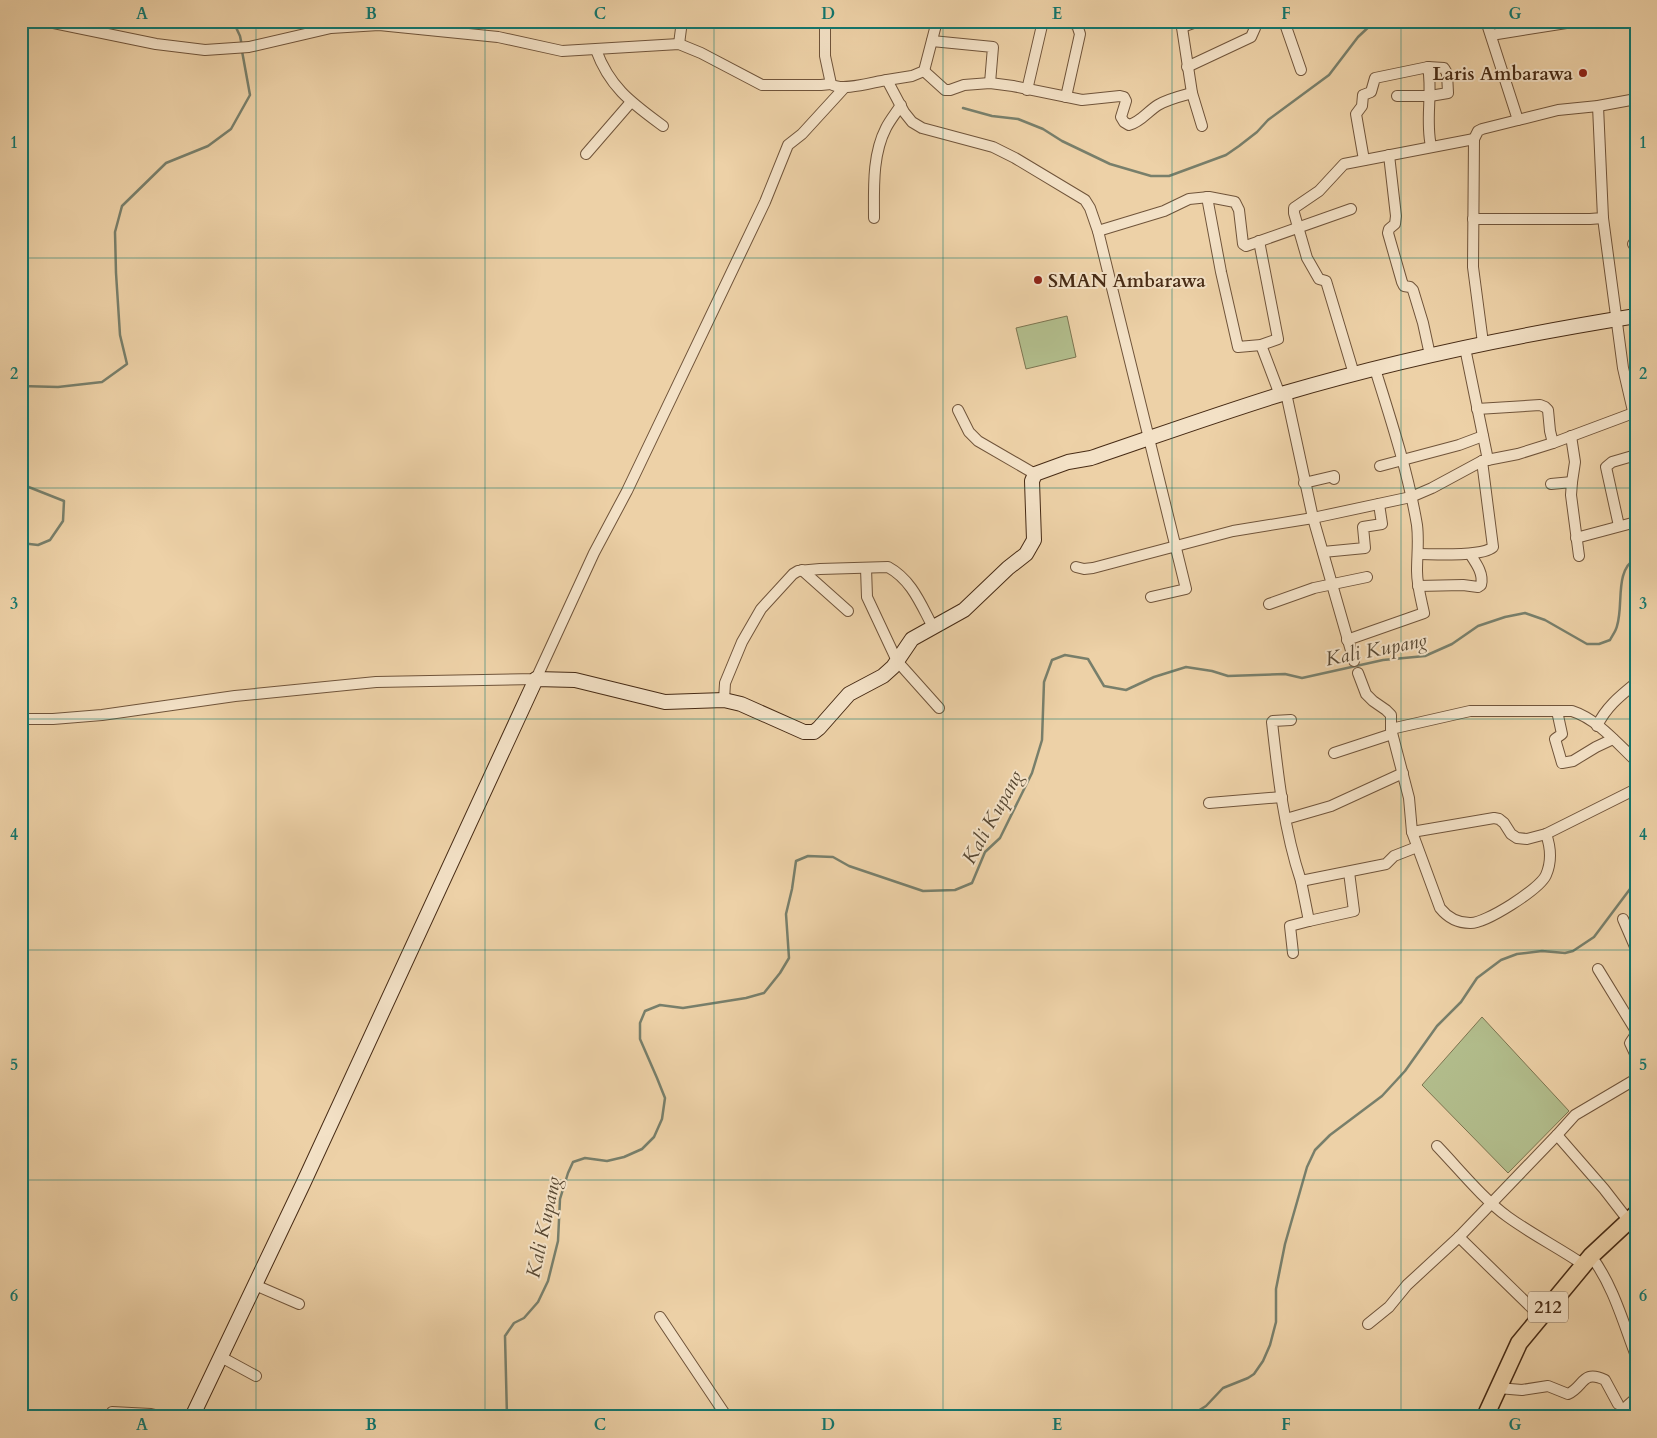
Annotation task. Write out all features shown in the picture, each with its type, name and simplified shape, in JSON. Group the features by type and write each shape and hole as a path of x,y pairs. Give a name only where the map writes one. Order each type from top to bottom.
{"main road":[{"name":"212","path":"1485,1417 1519,1343 1588,1260 1632,1217"}],"street":[{"path":"44,21 156,44 205,50 249,47 330,28 379,25 498,37 562,51 679,44 701,53 762,85 821,86 831,84 835,87 845,87 912,76 924,71"},
{"path":"679,44 682,21"},
{"path":"825,21 825,56 831,84"},
{"path":"924,71 937,21"},
{"path":"1028,90 1043,21"},
{"path":"1066,97 1080,34 1077,25 1068,21"},
{"path":"1200,21 1182,24 1192,93 1202,126"},
{"path":"1187,67 1251,37 1255,28 1254,21"},
{"path":"1284,21 1300,70"},
{"path":"1486,21 1518,120"},
{"path":"1491,35 1579,21"},
{"path":"932,41 993,47 990,83"},
{"path":"596,50 603,68 619,91 630,102 663,126"},
{"path":"1428,67 1430,96 1428,132 1431,146"},
{"path":"1364,160 1356,116 1362,106 1363,95 1371,92 1375,78 1428,67 1444,68 1448,93 1430,96 1397,96"},
{"path":"924,71 945,90 964,85 990,83 1082,100 1124,97 1126,102 1121,117 1128,125 1134,124 1164,101 1192,93"},
{"path":"887,80 900,105 912,122 922,128 993,147 1085,200 1090,208 1098,230 1186,589 1151,597"},
{"path":"192,1417 594,553 626,491 765,202 788,145 802,134 845,87"},
{"path":"1483,343 1474,280 1474,139 1478,131 1558,110 1598,106 1636,99"},
{"path":"586,154 630,102"},
{"path":"874,218 874,181 877,154 885,129 900,105"},
{"path":"1598,106 1604,218 1624,368 1636,424"},
{"path":"1354,374 1326,281 1319,279 1307,258 1294,213 1297,206 1319,191 1340,166 1344,164 1388,154 1474,139"},
{"path":"1388,154 1396,216 1395,224 1388,233 1402,282 1404,286 1410,287 1413,290 1430,355"},
{"path":"1098,230 1160,213 1189,199 1207,197 1235,202 1239,210 1244,245 1351,209"},
{"path":"1207,197 1220,272 1238,347 1261,345 1278,339 1259,241"},
{"path":"1473,219 1604,218"},
{"path":"21,719 53,719 102,715 235,696 366,683 536,679 575,680 665,702 724,700 741,704 800,731 814,732 849,694 883,676 897,661 912,639 964,610 1008,568 1026,554 1034,540 1032,481 1035,474 1068,462 1091,458 1283,394 1354,374 1483,343 1636,316"},
{"path":"1261,345 1283,394 1312,518 1354,661"},
{"path":"1419,554 1470,554 1490,550 1493,547 1483,436 1465,348"},
{"path":"1347,640 1422,614 1424,611 1418,586 1419,554 1417,527 1411,497 1402,459 1375,369"},
{"path":"1477,409 1546,407 1553,443"},
{"path":"958,410 969,432 978,441 1035,474"},
{"path":"1076,567 1084,569 1093,568 1233,531 1312,518 1411,497 1485,460 1518,454 1553,443 1634,412"},
{"path":"1380,466 1460,445 1483,436"},
{"path":"1571,436 1575,462 1571,495 1579,556"},
{"path":"1619,526 1606,467 1612,462 1636,455"},
{"path":"1304,483 1334,476 1334,479"},
{"path":"1551,484 1572,482"},
{"path":"1323,552 1365,548 1364,527 1382,524 1379,504"},
{"path":"1576,538 1636,522"},
{"path":"1418,586 1463,585 1478,587 1483,580 1478,566 1470,554"},
{"path":"724,700 724,683 742,642 762,609 786,581 798,571 888,567 899,573 909,584 933,627"},
{"path":"866,568 867,597 897,661 938,708"},
{"path":"802,570 848,611"},
{"path":"1269,604 1332,583 1367,577"},
{"path":"1358,673 1366,694 1390,715 1391,732 1409,798 1412,832 1440,908 1447,916 1459,922 1472,924 1488,917 1537,888 1545,877 1551,861 1550,845 1546,834"},
{"path":"1598,726 1602,716 1616,699 1636,683"},
{"path":"1334,753 1391,732 1470,711 1572,711 1580,713 1598,726 1636,761"},
{"path":"1557,711 1562,734 1555,738 1562,763 1573,762 1596,747 1613,739"},
{"path":"1291,720 1272,722 1286,819 1309,921"},
{"path":"1286,819 1331,806 1403,773"},
{"path":"1412,832 1494,818 1504,823 1511,834 1517,838 1527,839 1546,834 1636,790"},
{"path":"1209,803 1282,797"},
{"path":"1301,881 1386,864 1394,856 1417,847"},
{"path":"1294,953 1290,926 1354,911 1349,872"},
{"path":"1623,919 1636,949"},
{"path":"1598,969 1636,1033 1630,1042 1636,1056"},
{"path":"1368,1324 1389,1307 1407,1285 1492,1204 1575,1115 1636,1079"},
{"path":"1557,1135 1604,1189 1632,1217"},
{"path":"1437,1146 1492,1204 1526,1229 1588,1260 1602,1270 1636,1356"},
{"path":"1459,1237 1540,1316"},
{"path":"255,1285 299,1304"},
{"path":"660,1317 727,1417"},
{"path":"221,1357 256,1376"},
{"path":"1498,1388 1522,1390 1548,1386 1568,1394 1572,1393 1583,1380 1593,1376 1605,1380 1618,1404"},
{"path":"1615,1417 1636,1398"},
{"path":"112,1412 151,1414 164,1417"}],"green space":[{"path":"1067,316 1076,357 1026,369 1016,328"},
{"path":"1482,1017 1569,1111 1508,1173 1422,1085"}],"waterway":[{"path":"233,21 240,36 242,46"},
{"path":"963,108 992,116 1018,119 1043,129 1062,141 1110,164 1151,176 1169,176 1226,155 1239,146 1257,132 1268,120 1329,75 1358,37 1375,21"},
{"path":"21,386 58,387 102,382 127,364 120,335 116,273 115,232 122,206 166,163 208,146 231,129 250,95 242,51"},
{"path":"21,484 64,501 63,521 50,540 38,545 21,543"},
{"name":"Kali Kupang","path":"507,1417 505,1336 514,1323 524,1318 538,1302 548,1281 558,1241 560,1199 573,1162 585,1158 607,1161 624,1157 642,1149 654,1137 662,1119 665,1098 640,1039 640,1023 645,1011 660,1005 683,1008 746,998 764,993 789,958 786,914 796,861 808,856 833,857 849,866 923,891 955,890 972,883 985,852 1000,838 1032,773 1042,740 1044,682 1052,660 1065,655 1088,659 1104,686 1126,690 1154,677 1186,667 1212,671 1228,676 1285,674 1302,678 1383,660 1425,656 1452,644 1478,626 1525,613 1545,620 1587,644 1599,644 1610,640 1616,630 1622,579 1629,564 1636,558"},
{"path":"1188,1417 1206,1406 1223,1388 1254,1374 1263,1361 1270,1345 1276,1322 1276,1289 1285,1244 1307,1167 1315,1150 1330,1135 1382,1096 1405,1071 1437,1026 1461,1002 1477,978 1501,960 1517,954 1542,951 1565,953 1573,951 1594,937 1636,883"}],"place":[{"name":"Laris Ambarawa","path":"1583,73"},
{"name":"SMAN Ambarawa","path":"1038,280"}]}
